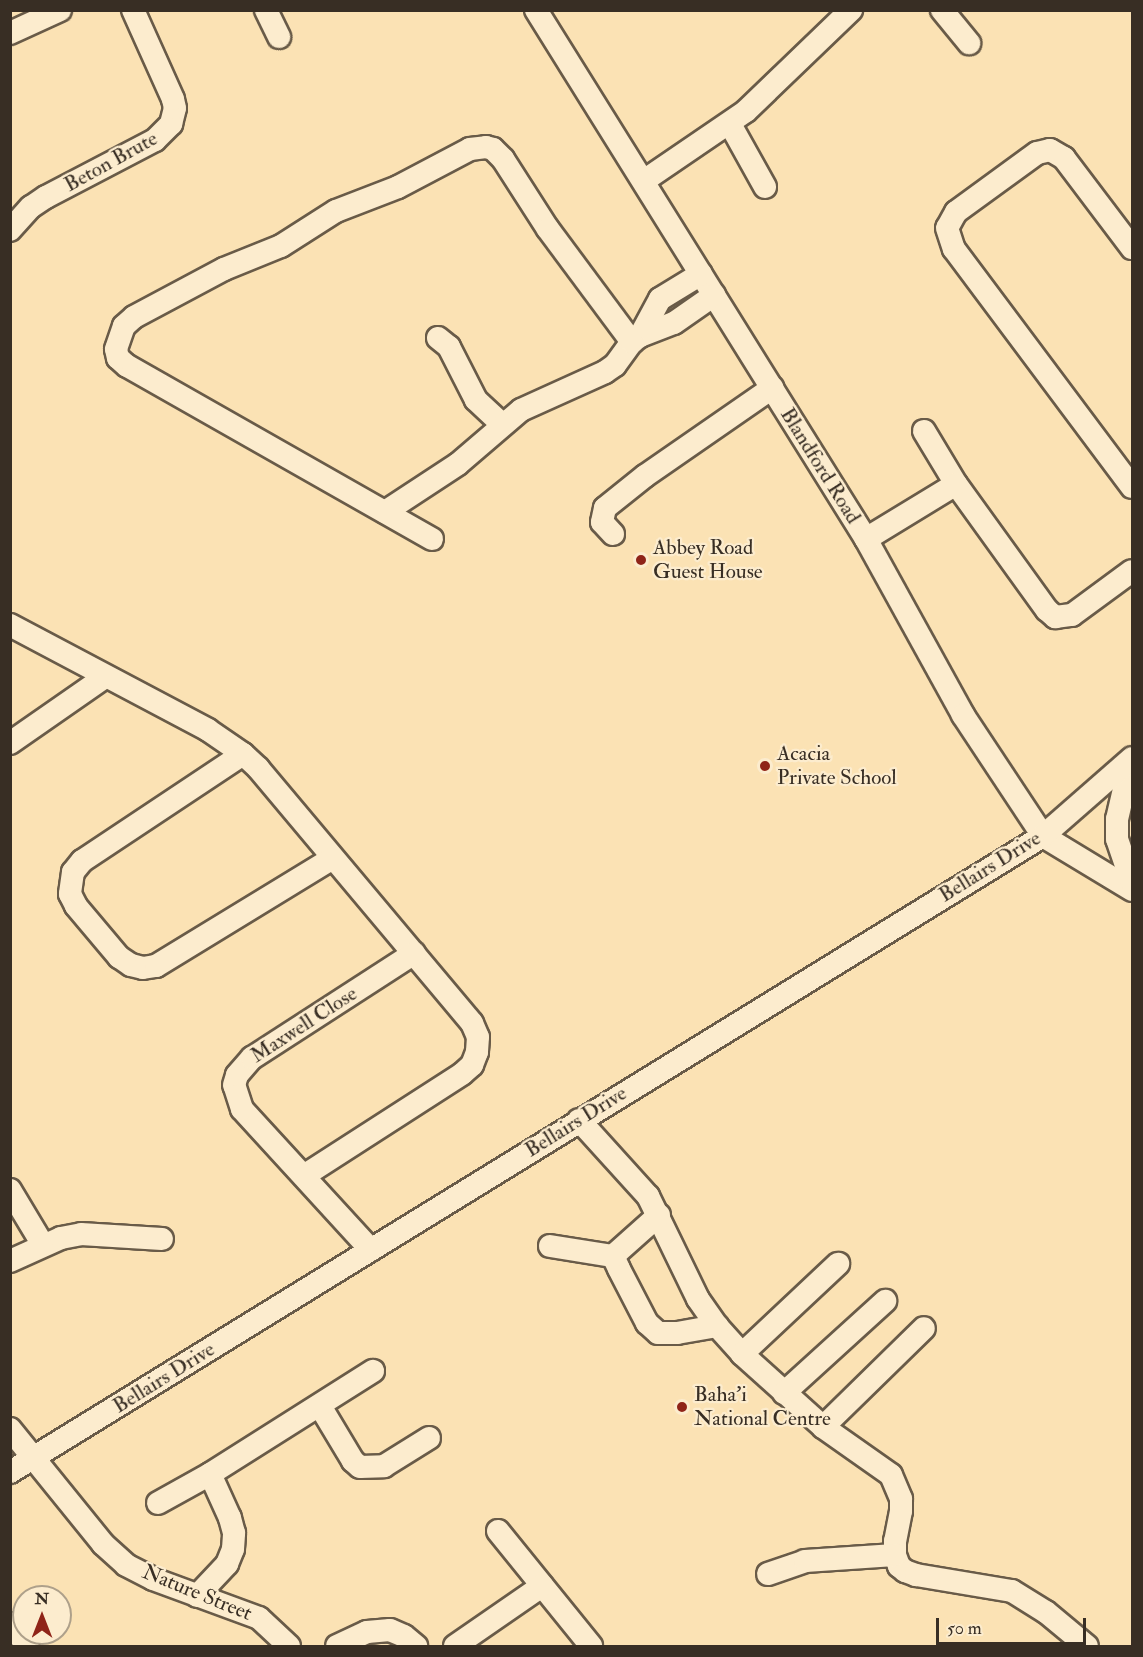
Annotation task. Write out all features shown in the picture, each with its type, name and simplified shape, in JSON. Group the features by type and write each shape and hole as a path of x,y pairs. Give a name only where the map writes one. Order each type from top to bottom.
{"street":[{"path":"10,33 60,10"},
{"name":"Beton Brute","path":"10,230 31,207 46,196 155,140 171,124 175,108 173,99 133,10"},
{"path":"266,10 279,37"},
{"name":"Blandford Road","path":"536,10 645,180 866,539 963,715 1043,836 1132,890"},
{"path":"645,180 729,124 771,90 851,10"},
{"path":"942,10 969,43"},
{"path":"729,124 765,187"},
{"path":"432,539 127,366 118,358 116,349 124,326 134,317 224,269 281,246 336,212 398,187 470,149 486,147 493,149 503,159 548,229 636,339"},
{"path":"1132,248 1064,158 1050,150 1037,153 956,212 947,228 954,249 1132,487"},
{"path":"385,512 458,464 521,410 605,372 615,365 636,339 660,299 701,274"},
{"path":"636,339 674,323 714,295"},
{"path":"438,338 449,346 476,399 502,424"},
{"path":"613,534 602,522 605,508 645,476 772,388"},
{"path":"924,431 956,484 1047,610 1055,617 1072,615 1132,571"},
{"path":"866,539 956,484"},
{"path":"10,625 208,730 243,754 472,1023 478,1037 477,1052 472,1065 462,1074 304,1176"},
{"path":"10,743 105,677"},
{"path":"243,754 82,861 73,872 70,894 76,906 119,957 131,965 142,968 156,966 333,858"},
{"name":"Bellairs Drive","path":"10,1472 1043,836 1132,758"},
{"path":"1132,775 1124,789 1117,819 1117,839 1132,883"},
{"name":"Maxwell Close","path":"371,1250 242,1109 234,1085 237,1075 252,1058 414,953"},
{"path":"579,1120 648,1196 698,1299 717,1326 742,1354 823,1427 891,1475 897,1485 902,1511 895,1555 905,1572 990,1585 1020,1595 1046,1612 1087,1647"},
{"path":"10,1190 43,1245"},
{"path":"613,1256 659,1215"},
{"path":"10,1261 43,1245 81,1234 162,1239"},
{"path":"549,1246 613,1256"},
{"path":"613,1256 647,1323 658,1334 717,1326"},
{"path":"742,1354 838,1264"},
{"path":"784,1393 885,1301"},
{"path":"823,1427 924,1328"},
{"path":"158,1503 210,1474 373,1371"},
{"path":"320,1406 360,1467 384,1466 429,1438"},
{"name":"Nature Street","path":"10,1429 103,1544 126,1564 153,1579 259,1617 289,1647"},
{"path":"197,1596 226,1564 233,1549 234,1533 230,1518 210,1474"},
{"path":"498,1531 591,1647"},
{"path":"768,1574 805,1561 895,1555"},
{"path":"455,1647 542,1586"},
{"path":"10,1624 28,1647"},
{"path":"337,1647 367,1632 390,1630 404,1636 416,1647"}],"place":[{"name":"Abbey Road Guest House","path":"641,560"},
{"name":"Acacia Private School","path":"765,766"},
{"name":"Baha'i National Centre","path":"682,1407"}]}
